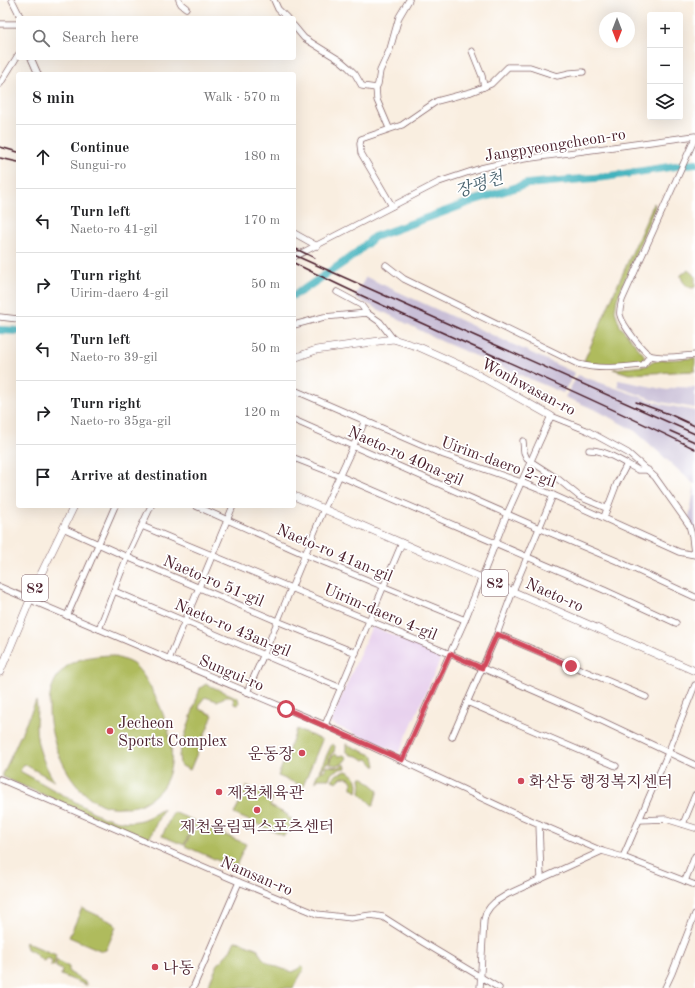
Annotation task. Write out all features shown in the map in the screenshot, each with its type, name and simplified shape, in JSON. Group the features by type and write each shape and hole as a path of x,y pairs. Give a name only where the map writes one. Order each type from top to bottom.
{"main road":[{"name":"Wonhwasan-ro","path":"296,357 316,350 393,339 419,347 464,367 551,416"},
{"name":"Naeto-ro","path":"296,497 695,671"},
{"name":"82","path":"0,672 40,576 73,508"}],"street":[{"path":"12,0 20,16"},
{"path":"179,0 186,8"},
{"path":"274,0 278,9 285,16"},
{"path":"389,128 377,100 376,88 379,82 380,71 388,56 399,17 409,0"},
{"path":"0,24 16,24"},
{"path":"296,28 304,38 341,61 352,70 362,86 376,88"},
{"path":"472,51 482,76 484,87"},
{"path":"0,84 16,58"},
{"path":"33,60 37,72"},
{"path":"392,206 364,158 360,148 360,141 363,138 389,128 402,125 437,101 471,92 491,84 506,68 513,66 530,67 557,76 583,72"},
{"path":"695,137 670,190 622,300 620,308 622,322 644,351 650,356 669,357 695,355"},
{"name":"Jangpyeongcheon-ro","path":"296,257 439,182 503,163 695,137"},
{"path":"296,234 317,246"},
{"path":"386,265 404,279 578,364 602,368 643,365 650,356"},
{"path":"337,292 361,305 367,313 380,322 393,339"},
{"path":"296,324 324,317 367,313"},
{"path":"0,317 16,319"},
{"name":"Uirim-daero 2-gil","path":"296,391 444,455 553,494 679,552 694,554"},
{"path":"402,760 465,620 507,514 551,416"},
{"name":"Wonhwasan-ro","path":"551,416 586,430 628,453 648,470 655,477 689,525 694,554"},
{"name":"Naeto-ro 40na-gil","path":"296,421 617,561 695,597"},
{"path":"247,692 264,654 304,554 365,421"},
{"path":"523,441 525,457 530,462 558,479 580,497 606,508"},
{"path":"589,450 599,450 638,470 648,470"},
{"path":"296,459 340,476 604,590 676,623"},
{"path":"604,517 606,508 627,464"},
{"path":"452,737 497,634 512,591 553,494"},
{"path":"67,616 114,508"},
{"path":"99,629 127,557 151,508"},
{"name":"Naeto-ro 41an-gil","path":"201,508 304,554 465,620"},
{"path":"169,659 232,508"},
{"name":"Uirim-daero 4-gil","path":"142,526 450,654 582,712 695,765"},
{"name":"Naeto-ro 51-gil","path":"63,528 199,588 356,653"},
{"path":"325,725 402,543"},
{"name":"Sungui-ro","path":"0,587 325,725 539,824 602,851 623,857 695,885"},
{"name":"Naeto-ro 43an-gil","path":"114,591 341,688"},
{"path":"497,634 646,697"},
{"path":"623,857 640,820 695,685"},
{"path":"467,702 616,766"},
{"name":"Namsan-ro","path":"0,779 317,914 351,918 371,915 383,917 499,988"},
{"path":"683,824 695,795"},
{"path":"640,820 666,818 695,828"},
{"path":"539,824 541,879"},
{"path":"480,988 484,920 486,913 495,902 508,894 602,851"},
{"path":"685,881 695,856"},
{"path":"193,988 239,882"},
{"path":"665,988 695,914"}],"shaded area":[{"path":"366,277 575,373 563,393 443,342 354,297"},
{"path":"578,375 661,404 695,411 695,485 635,431 596,410 565,397"},
{"path":"618,380 667,390 677,387 695,388 695,408 661,402 618,387"},
{"path":"695,485 695,536 689,517"},
{"path":"372,626 442,656 399,753 330,723"}],"green space":[{"path":"654,203 654,209 617,299 615,311 620,326 644,355 644,359 642,361 596,366 583,363"},
{"path":"688,270 695,276 695,287 693,288 683,282 681,277 681,275"},
{"path":"695,358 695,371 629,374 613,369 646,366 651,362 664,360"},
{"name":"Jecheon Sports Complex","path":"111,655 133,664 143,675 161,709 170,739 172,754 170,769 165,782 157,794 141,804 133,806 106,806 100,804 84,793 73,780 63,764 51,727 49,708 51,691 57,677 62,671 74,662 81,659"},
{"path":"206,684 238,698 239,703 238,705 234,704 233,698 227,696 217,701 205,697 200,703 199,709 213,715 190,770 180,765 179,755 200,688"},
{"path":"36,701 37,741 44,761 54,781 24,764 20,771 104,818 132,822 148,818 163,809 149,839 147,840 3,777"},
{"name":"운동장","path":"297,729 322,740 303,786 278,776"},
{"path":"332,744 335,746 334,752 330,755 329,763 326,763 322,770 319,771"},
{"path":"346,744 374,756 376,766 374,766 368,759 364,760 358,756 351,755 346,751"},
{"path":"335,754 339,756 344,755 347,758 342,764 330,764 331,757"},
{"path":"345,764 346,768 335,771 331,774 329,779 318,779 316,782 315,780 318,773 325,770 326,766 339,767"},
{"path":"346,771 355,776 358,785 357,792 352,788 352,782 349,778 342,777 337,782 332,780 337,774"},
{"path":"362,776 378,790 373,806 360,793 360,778"},
{"name":"제천올림픽스포츠센터","path":"247,786 273,797 270,806 288,815 287,817 292,819 289,826 293,828 292,830 288,829 284,836 234,814"},
{"path":"173,812 195,821 184,845 162,836"},
{"path":"195,822 246,844 235,868 185,846"},
{"path":"82,908 114,923 116,927 106,950 102,951 69,937"},
{"path":"235,941 258,949 263,958 277,967 293,972 302,966 304,969 293,988 207,988 218,964 229,952"},
{"path":"25,942 56,955 54,965 51,966 52,960 47,958 44,961 27,949"},
{"path":"56,960 69,967 69,972 85,982 87,985 61,975 62,970 56,967"}],"waterway":[{"name":"장평천","path":"296,294 353,256 374,237 475,200 527,184 605,177 695,163"},
{"name":"장평천","path":"0,330 16,331"}],"railway":[{"path":"0,147 16,151"},
{"path":"0,158 16,162"},
{"path":"296,249 315,258"},
{"path":"296,256 695,434"},
{"path":"296,264 394,311 595,401 695,449"},
{"path":"636,402 669,414 695,426"},
{"path":"670,431 695,442"}],"place":[{"name":"Jecheon Sports Complex","path":"110,731"},
{"name":"운동장","path":"302,753"},
{"name":"화산동 행정복지센터","path":"521,781"},
{"name":"제천체육관","path":"219,792"},
{"name":"제천올림픽스포츠센터","path":"257,810"},
{"name":"나동","path":"155,967"}],"route":[{"path":"286,709 402,760 450,654 482,668 497,634 571,666"}]}
